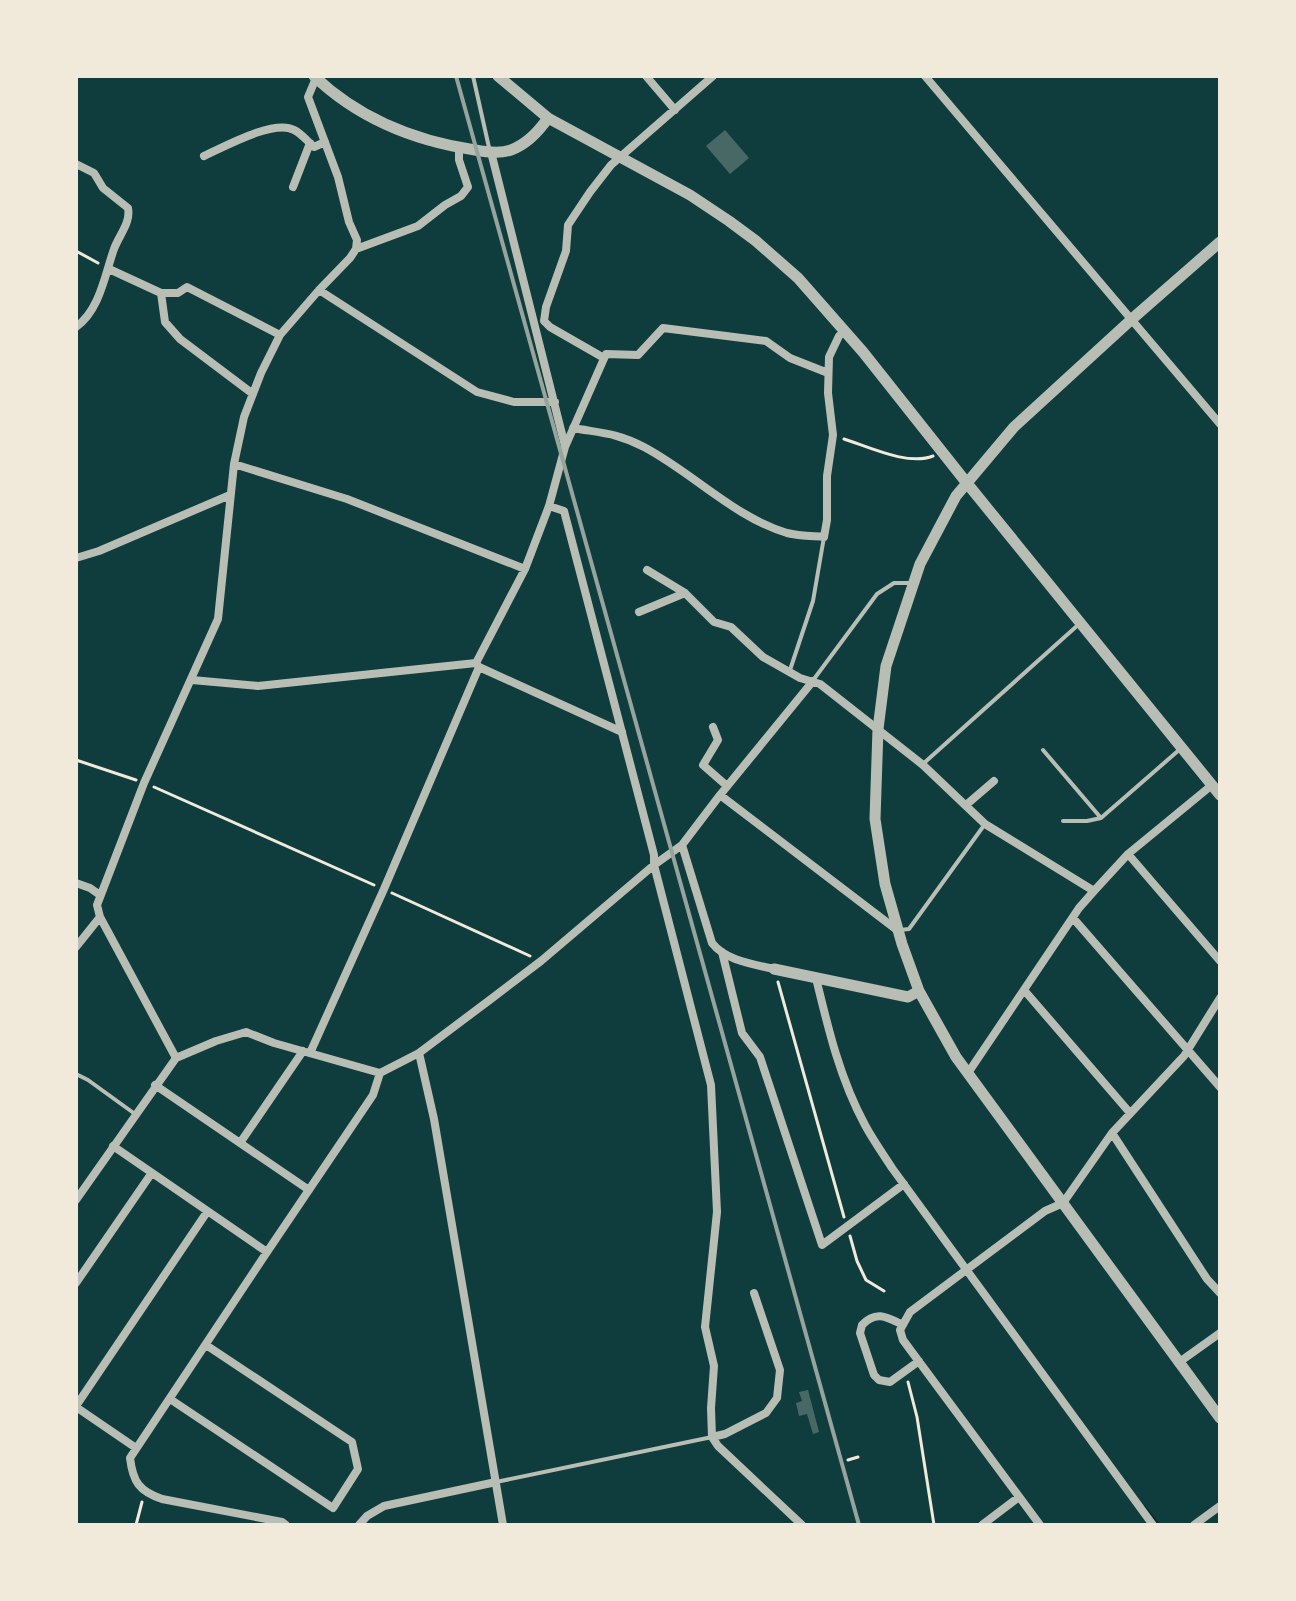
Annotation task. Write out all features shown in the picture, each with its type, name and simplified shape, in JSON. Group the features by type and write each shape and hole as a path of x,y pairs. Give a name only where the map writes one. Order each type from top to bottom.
{"street":[{"path":"498,76 548,118 690,195 756,241 798,278 845,330 1216,790 1128,854 1094,891 968,1073"},
{"path":"646,76 675,110"},
{"path":"604,358 544,321 566,251 568,225 611,165 713,76"},
{"path":"925,76 1220,424"},
{"path":"176,1058 100,917 97,905 144,783 218,619 234,464 244,417 261,373 280,335 356,249 357,240 349,222 338,177 308,97 315,77 345,101 387,125 459,148 510,151 538,131 548,118"},
{"path":"204,156 274,128 293,128 314,147 325,142"},
{"path":"293,187 310,143"},
{"path":"356,249 418,226 461,196 468,187 459,160 459,148"},
{"path":"491,152 565,447"},
{"path":"76,164 94,173 103,188 128,208 129,216 92,308 76,327"},
{"path":"1220,242 1014,427 956,496 920,564 886,666 878,729 875,819 885,884 898,930 919,991 956,1057 1220,1418"},
{"path":"109,269 161,293 178,293 187,287 280,335"},
{"path":"319,290 477,392 514,402 555,402"},
{"path":"161,293 165,322 180,339 253,394"},
{"path":"535,323 544,319"},
{"path":"240,1143 306,1052 384,889 477,665 525,569 549,506 565,447 606,354 638,355 663,328 766,341 790,358 828,373"},
{"path":"573,428 608,433 646,448 776,529 791,534 824,537 833,435 828,393 829,357 845,330"},
{"path":"234,464 347,499 525,569"},
{"path":"76,558 230,495"},
{"path":"549,506 564,511 711,1085 717,1212 705,1327 714,1366 712,1437 802,1525"},
{"path":"647,570 685,593 714,622 731,627 763,657 800,678 820,684 923,765 985,824 1094,891"},
{"path":"639,612 685,593"},
{"path":"192,680 258,686 477,665 622,732"},
{"path":"76,1200 176,1058 246,1032 380,1073 419,1053 541,961 682,845 813,681"},
{"path":"713,727 718,740 703,765 727,786"},
{"path":"966,805 994,781"},
{"path":"720,795 898,930"},
{"path":"682,845 712,943 722,952 740,961 908,997 919,991"},
{"path":"1128,854 1220,961"},
{"path":"76,883 100,895"},
{"path":"76,947 100,917"},
{"path":"1073,918 1220,1087"},
{"path":"722,952 742,1033 760,1057 822,1245 904,1184"},
{"path":"816,978 830,1036 865,1125 904,1184 1153,1525"},
{"path":"1024,990 1130,1113"},
{"path":"1040,1525 903,1340 900,1330 910,1312 1045,1211 1063,1203 1112,1133 1187,1051 1220,998"},
{"path":"419,1053 434,1119 503,1525"},
{"path":"286,1525 162,1499 137,1484 130,1458 373,1095 380,1073"},
{"path":"155,1085 309,1190"},
{"path":"1112,1133 1207,1279 1220,1293"},
{"path":"113,1146 267,1252"},
{"path":"76,1283 151,1174"},
{"path":"136,1448 76,1407 207,1212"},
{"path":"712,1437 725,1434 766,1413 777,1398 780,1370 754,1293"},
{"path":"903,1325 883,1315 876,1315 862,1325 860,1333 874,1375 879,1380 890,1382 919,1361"},
{"path":"1178,1363 1220,1333"},
{"path":"170,1399 333,1508 358,1469 352,1442 206,1345"},
{"path":"359,1525 384,1506 496,1482"},
{"path":"982,1525 1019,1497"},
{"path":"1194,1525 1220,1506"}],"lane":[{"path":"473,76 491,152"},
{"path":"789,672 813,601 824,537"},
{"path":"813,681 877,594 894,583 913,584"},
{"path":"923,765 1080,623"},
{"path":"1063,821 1101,818 1180,748"},
{"path":"1043,750 1101,818"},
{"path":"898,930 909,929 985,824"},
{"path":"76,1074 135,1114"},
{"path":"496,1482 712,1437"}],"path":[{"path":"76,251 109,269"},
{"path":"833,435 909,458 929,459 941,450"},
{"path":"76,760 144,783 541,961"},
{"path":"774,969 844,1215"},
{"path":"848,1230 866,1280 884,1291"},
{"path":"906,1371 917,1417 934,1525"},
{"path":"848,1460 858,1457"},
{"path":"136,1525 146,1491"},
{"path":"76,1525 98,1525"}],"building":[{"path":"725,130 749,158 730,174 706,146"},
{"path":"808,1390 819,1432 813,1434 807,1414 799,1416 796,1403 802,1401 799,1392"}],"waterway":[{"path":"1144,1507 1158,1525"}],"railway":[{"path":"456,76 859,1525"}]}
